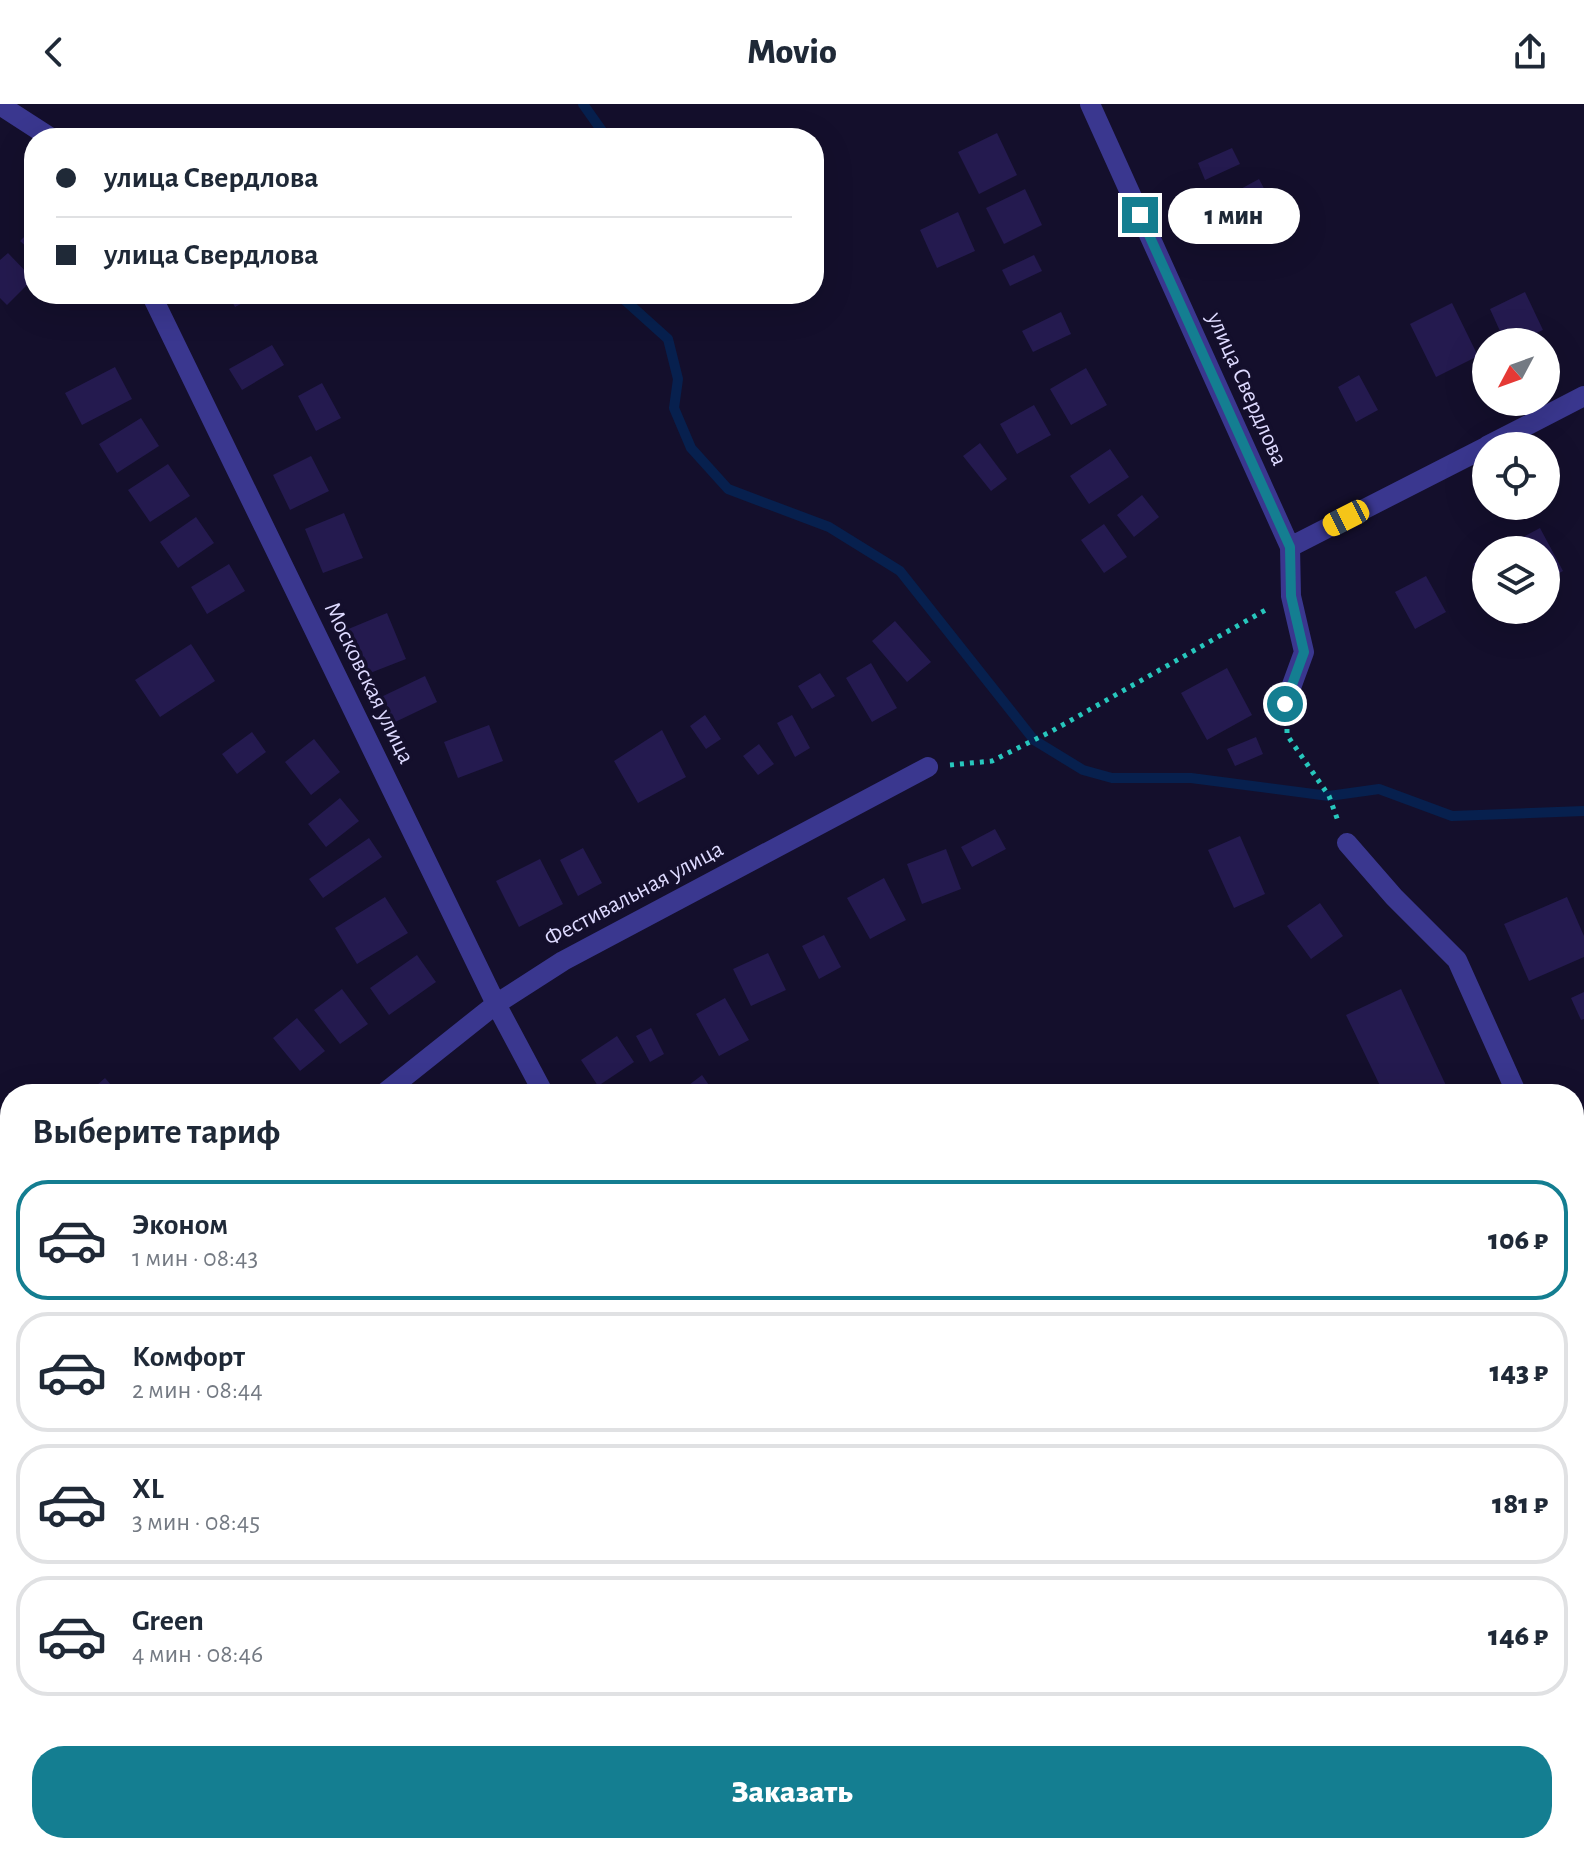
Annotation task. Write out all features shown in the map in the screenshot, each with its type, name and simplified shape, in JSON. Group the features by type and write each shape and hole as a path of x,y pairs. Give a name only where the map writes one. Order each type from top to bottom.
{"street":[{"name":"улица Свердлова","path":"1090,104 1290,547 1291,596 1304,652 1285,704"},
{"path":"0,105 36,128"},
{"name":"Московская улица","path":"156,304 496,1004 539,1084"},
{"path":"1513,432 1584,396"},
{"path":"1290,547 1472,453"},
{"name":"Фестивальная улица","path":"396,1084 496,1004 563,961 928,767"},
{"path":"1347,843 1394,897 1457,960 1513,1084"}],"path":[{"path":"928,767 992,761 1052,731 1291,596"},
{"path":"1285,704 1287,735 1329,796 1347,843"}],"building":[{"path":"997,133 1017,175 979,194 958,152"},
{"path":"1232,148 1240,164 1205,180 1198,163"},
{"path":"1259,179 1277,213 1244,230 1226,197"},
{"path":"1025,189 1042,225 1004,244 986,208"},
{"path":"958,212 975,251 937,268 920,230"},
{"path":"8,253 24,270 24,288 7,305 0,298 0,260"},
{"path":"1034,255 1042,271 1010,286 1002,270"},
{"path":"1525,292 1542,328 1499,328 1490,309"},
{"path":"1452,303 1472,344 1472,359 1436,377 1410,324"},
{"path":"1061,312 1071,334 1033,352 1022,331"},
{"path":"272,345 284,365 242,390 229,369"},
{"path":"115,367 132,399 82,425 65,393"},
{"path":"1086,368 1107,405 1071,425 1050,389"},
{"path":"1359,375 1378,410 1356,422 1338,387"},
{"path":"322,383 341,418 316,431 298,396"},
{"path":"1034,405 1051,435 1017,454 1000,424"},
{"path":"141,418 159,446 117,473 99,444"},
{"path":"980,443 1007,479 991,491 963,456"},
{"path":"1110,449 1129,477 1089,504 1070,476"},
{"path":"311,456 329,491 290,510 273,475"},
{"path":"168,464 190,496 150,522 128,490"},
{"path":"1142,495 1159,517 1134,537 1117,515"},
{"path":"344,513 363,558 323,573 305,529"},
{"path":"196,517 214,543 178,568 160,542"},
{"path":"1104,524 1127,557 1104,573 1081,540"},
{"path":"1540,528 1544,536 1525,536"},
{"path":"229,564 245,591 207,614 191,587"},
{"path":"1426,576 1446,612 1415,629 1395,592"},
{"path":"387,613 406,659 365,675 346,630"},
{"path":"895,621 931,662 907,682 872,641"},
{"path":"191,644 215,681 160,717 135,680"},
{"path":"871,663 897,708 872,722 846,678"},
{"path":"1227,668 1252,715 1207,740 1181,693"},
{"path":"820,673 835,696 812,709 798,686"},
{"path":"425,676 437,702 391,724 379,698"},
{"path":"705,715 721,739 706,749 690,726"},
{"path":"792,715 810,748 795,757 777,723"},
{"path":"489,725 503,761 458,778 444,742"},
{"path":"662,730 686,777 638,803 614,761"},
{"path":"252,732 266,752 237,774 222,754"},
{"path":"1256,737 1263,754 1235,766 1227,749"},
{"path":"314,739 340,772 311,795 285,762"},
{"path":"759,744 774,764 758,775 743,756"},
{"path":"340,798 359,821 326,847 308,824"},
{"path":"995,829 1006,849 972,867 961,847"},
{"path":"1240,836 1265,894 1234,908 1208,850"},
{"path":"369,838 382,857 323,898 309,879"},
{"path":"583,848 602,883 578,896 560,860"},
{"path":"946,849 961,889 922,904 907,864"},
{"path":"540,859 563,904 519,927 496,881"},
{"path":"884,878 906,920 870,939 847,898"},
{"path":"385,897 408,933 357,964 335,928"},
{"path":"1567,897 1584,936 1584,957 1529,981 1504,924"},
{"path":"1320,903 1343,936 1311,959 1287,926"},
{"path":"824,935 841,967 819,979 802,946"},
{"path":"768,953 786,990 751,1006 733,969"},
{"path":"417,955 436,982 389,1015 370,988"},
{"path":"342,989 368,1024 340,1044 314,1010"},
{"path":"1401,989 1445,1084 1379,1084 1346,1015"},
{"path":"1584,992 1584,1019 1581,1020 1571,998"},
{"path":"725,998 749,1040 719,1056 696,1014"},
{"path":"297,1018 325,1051 300,1071 273,1038"},
{"path":"651,1028 664,1054 650,1062 636,1036"},
{"path":"617,1036 634,1062 597,1084 581,1060"},
{"path":"702,1075 708,1084 690,1084"}],"waterway":[{"path":"583,104 600,128"},
{"path":"629,304 668,339 678,379 674,408 691,448 728,489 829,527 900,571 1034,740 1083,770 1112,778 1191,778 1329,796 1379,789 1452,816 1584,811"}],"route":[{"path":"1140,215 1290,547 1291,596 1304,652 1285,704"}]}
